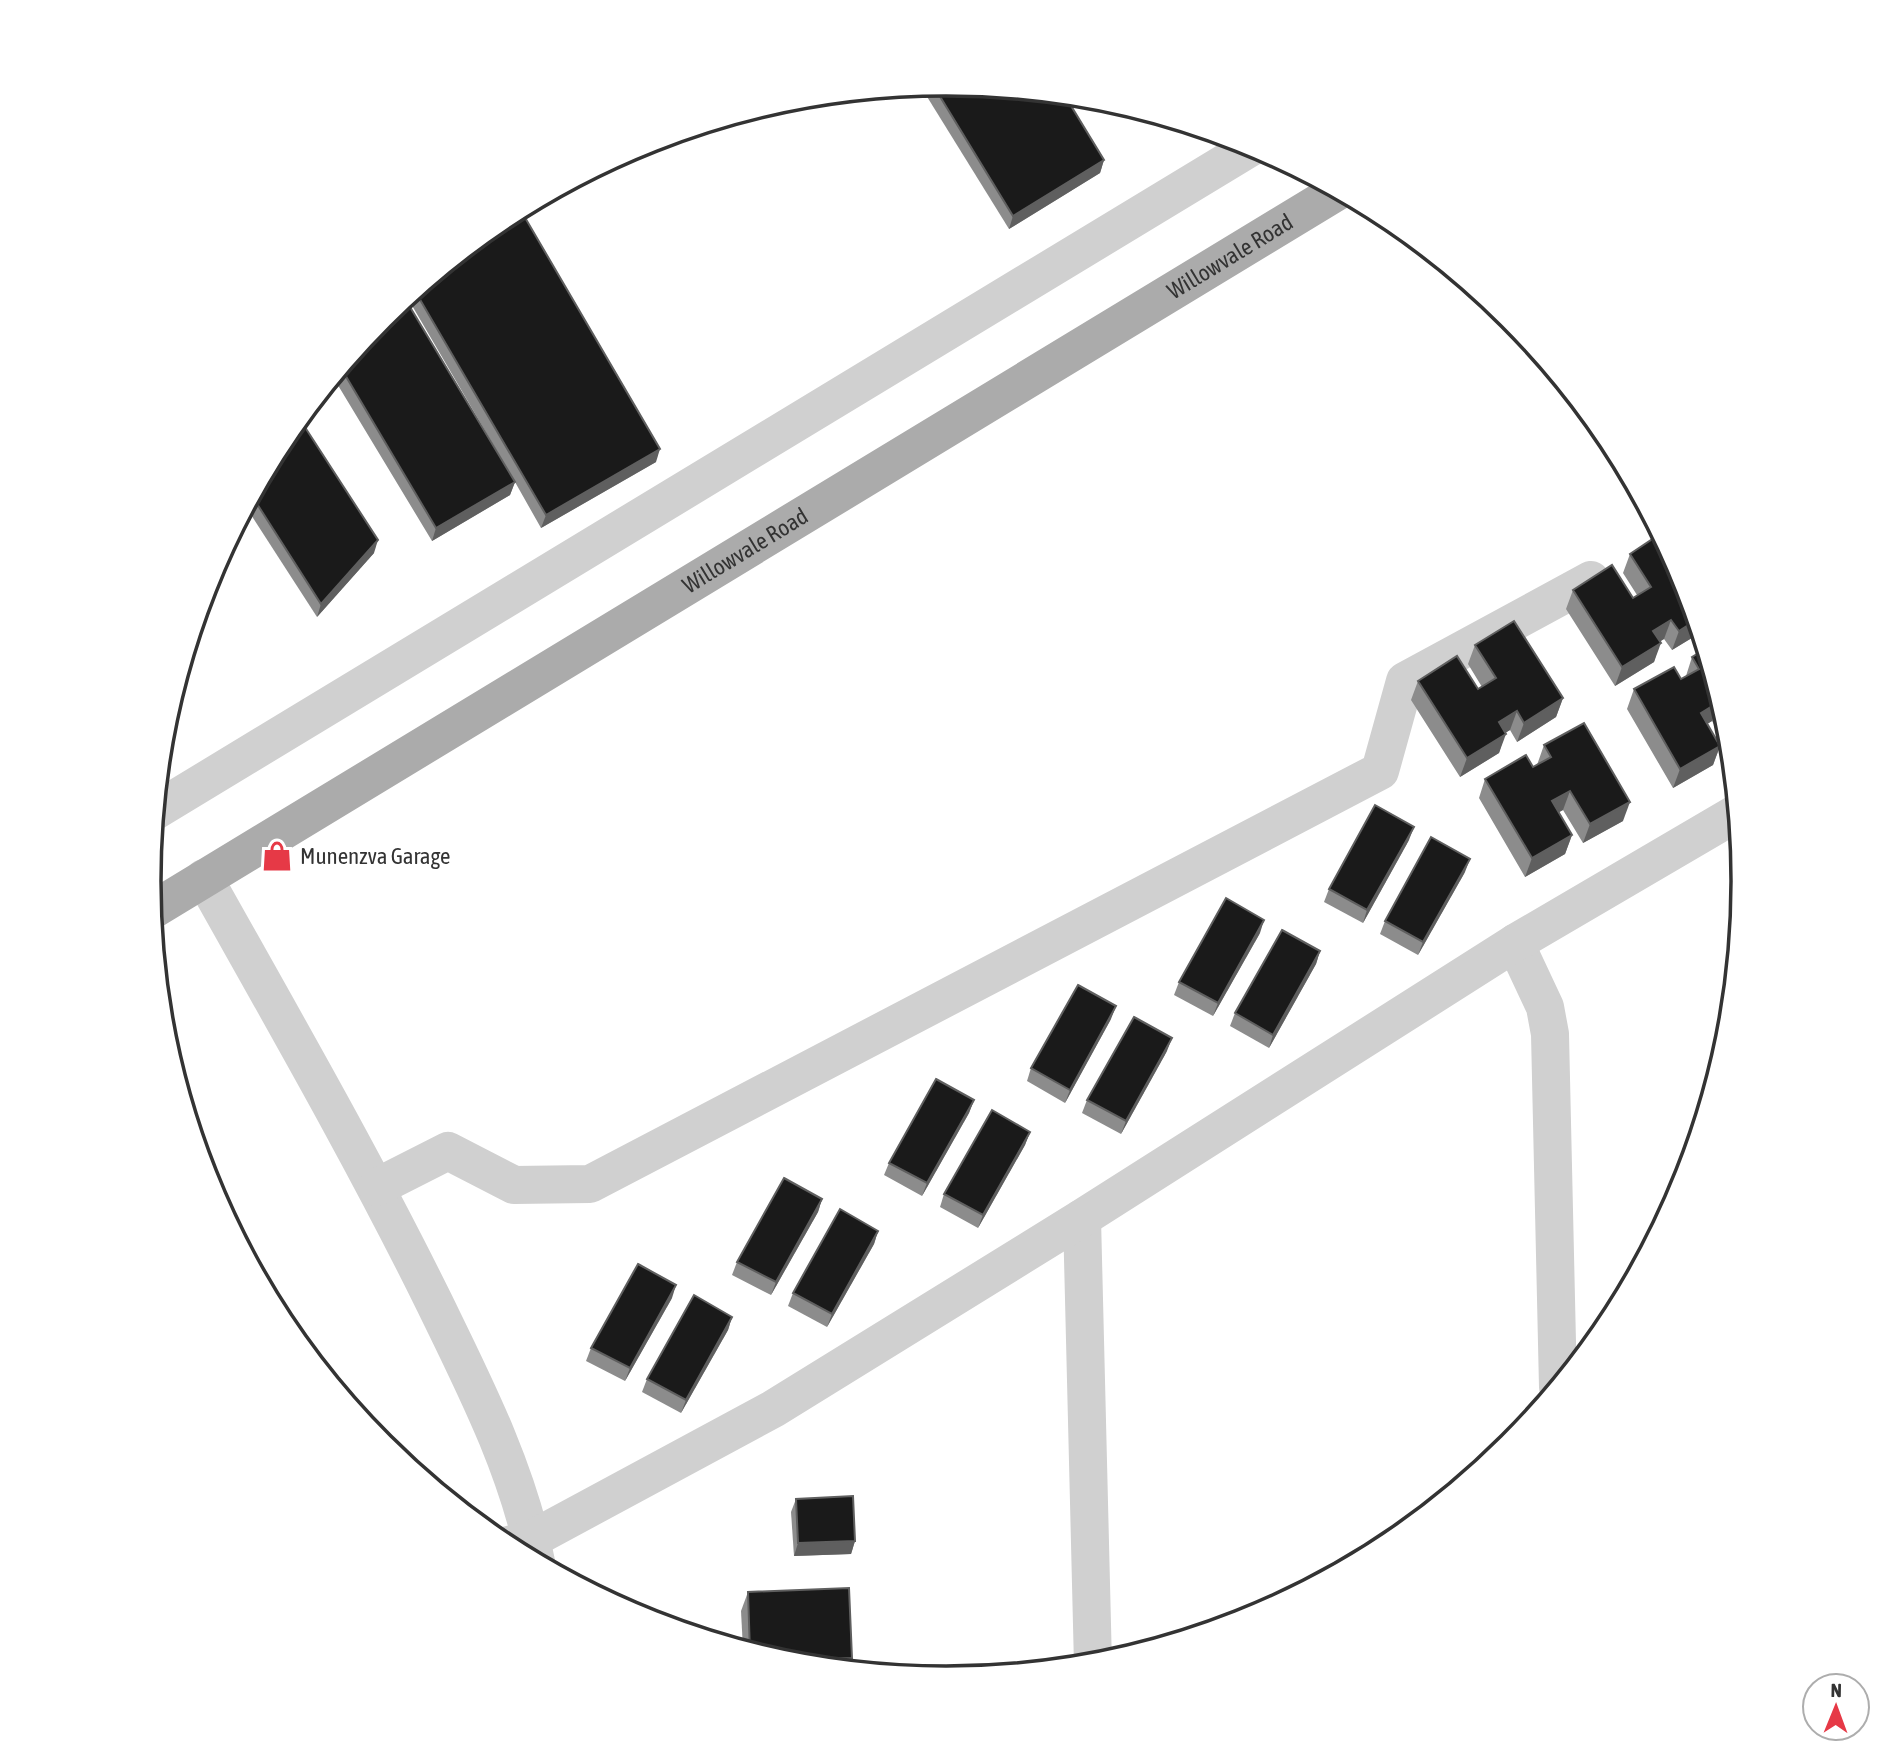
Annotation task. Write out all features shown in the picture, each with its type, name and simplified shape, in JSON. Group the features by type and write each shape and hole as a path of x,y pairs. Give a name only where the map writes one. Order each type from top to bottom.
{"main road":[{"name":"Willowvale Road","path":"161,904 1330,196"}],"street":[{"path":"164,805 1240,154"},
{"path":"377,1187 448,1151 514,1185 590,1184 1380,771 1405,681 1591,580"},
{"path":"529,1546 773,1409 1082,1218 1514,943 1729,818"},
{"path":"204,878 377,1187 492,1420 522,1542"},
{"path":"1514,943 1545,1007 1550,1034 1558,1373"},
{"path":"1082,1218 1093,1653"}],"building":[{"path":"940,96 997,98 1072,107 1104,160 1013,216"},
{"path":"526,219 660,449 546,515 420,299 468,259"},
{"path":"410,308 515,482 436,528 346,376"},
{"path":"305,428 378,540 321,604 258,505"},
{"path":"1652,539 1688,625 1679,631 1671,620 1653,631 1661,643 1622,667 1573,590 1612,565 1633,598 1651,587 1630,554"},
{"path":"1514,621 1563,698 1524,723 1517,711 1499,722 1506,734 1467,758 1418,681 1457,656 1478,689 1496,678 1475,645"},
{"path":"1697,654 1711,707 1701,713 1719,746 1680,769 1634,689 1674,667 1681,679 1699,669 1692,657"},
{"path":"1584,723 1630,802 1590,824 1570,791 1552,801 1572,835 1532,858 1485,779 1526,755 1533,767 1551,757 1544,745"},
{"path":"1375,805 1414,827 1367,910 1329,889"},
{"path":"1431,837 1470,859 1423,942 1385,921"},
{"path":"1226,898 1264,920 1218,1003 1179,982"},
{"path":"1282,930 1320,951 1273,1035 1235,1013"},
{"path":"1078,985 1116,1006 1070,1090 1031,1068"},
{"path":"1134,1017 1172,1038 1126,1121 1087,1100"},
{"path":"936,1079 974,1100 927,1183 889,1163"},
{"path":"992,1110 1030,1132 983,1215 944,1194"},
{"path":"784,1178 822,1199 776,1282 737,1262"},
{"path":"840,1209 878,1231 832,1314 793,1293"},
{"path":"638,1264 676,1285 630,1368 591,1348"},
{"path":"694,1295 732,1317 686,1400 647,1379"},
{"path":"853,1496 855,1541 798,1543 796,1499"},
{"path":"849,1588 852,1658 834,1658 793,1652 750,1642 748,1592"}],"place":[{"name":"Munenzva Garage","path":"277,856"}]}
